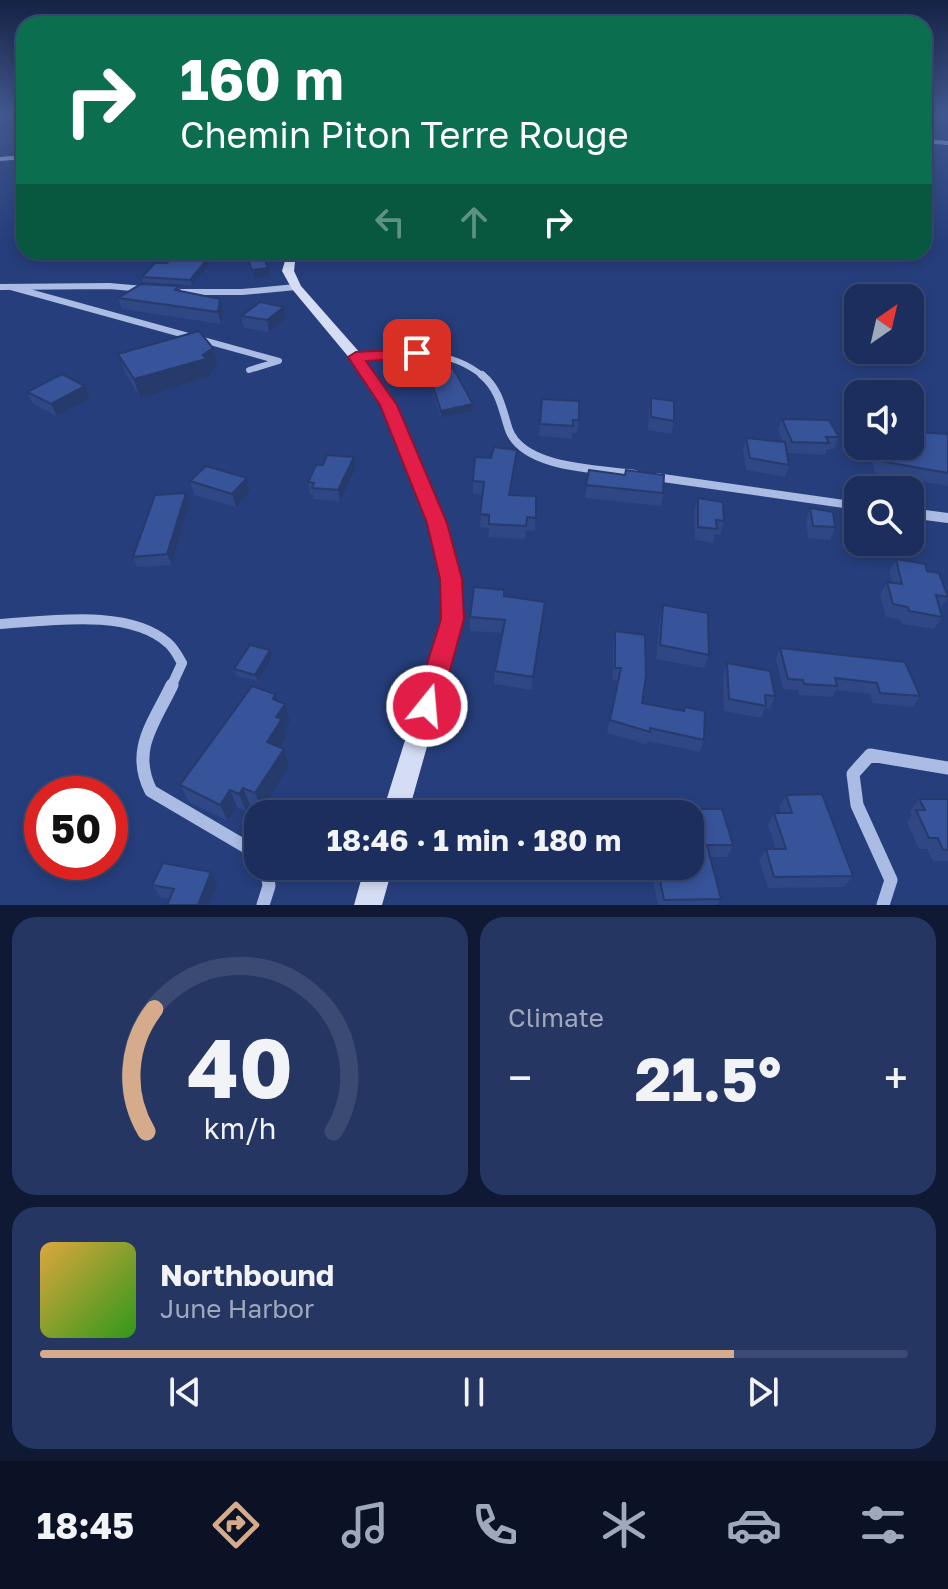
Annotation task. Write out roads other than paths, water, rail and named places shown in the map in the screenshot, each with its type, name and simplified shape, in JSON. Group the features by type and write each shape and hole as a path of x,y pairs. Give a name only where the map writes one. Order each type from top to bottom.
{"main road":[{"path":"291,260 288,271 296,287 356,357 388,405 437,523 451,579 453,619 399,800"},
{"path":"368,905 375,880"}],"street":[{"path":"0,287 109,286 150,290"},
{"path":"11,287 279,361 249,370"},
{"path":"164,291 242,292 296,287"},
{"path":"356,357 417,353 451,356 468,363 500,396 508,432 529,455 609,470 844,504"},
{"path":"924,515 948,518"},
{"path":"0,624 76,620 122,622 145,628 164,638 178,651 182,663 141,750 142,773 151,791 244,846"},
{"path":"883,905 891,880 857,805 853,774 870,755 948,768"},
{"path":"263,905 268,880"}]}
